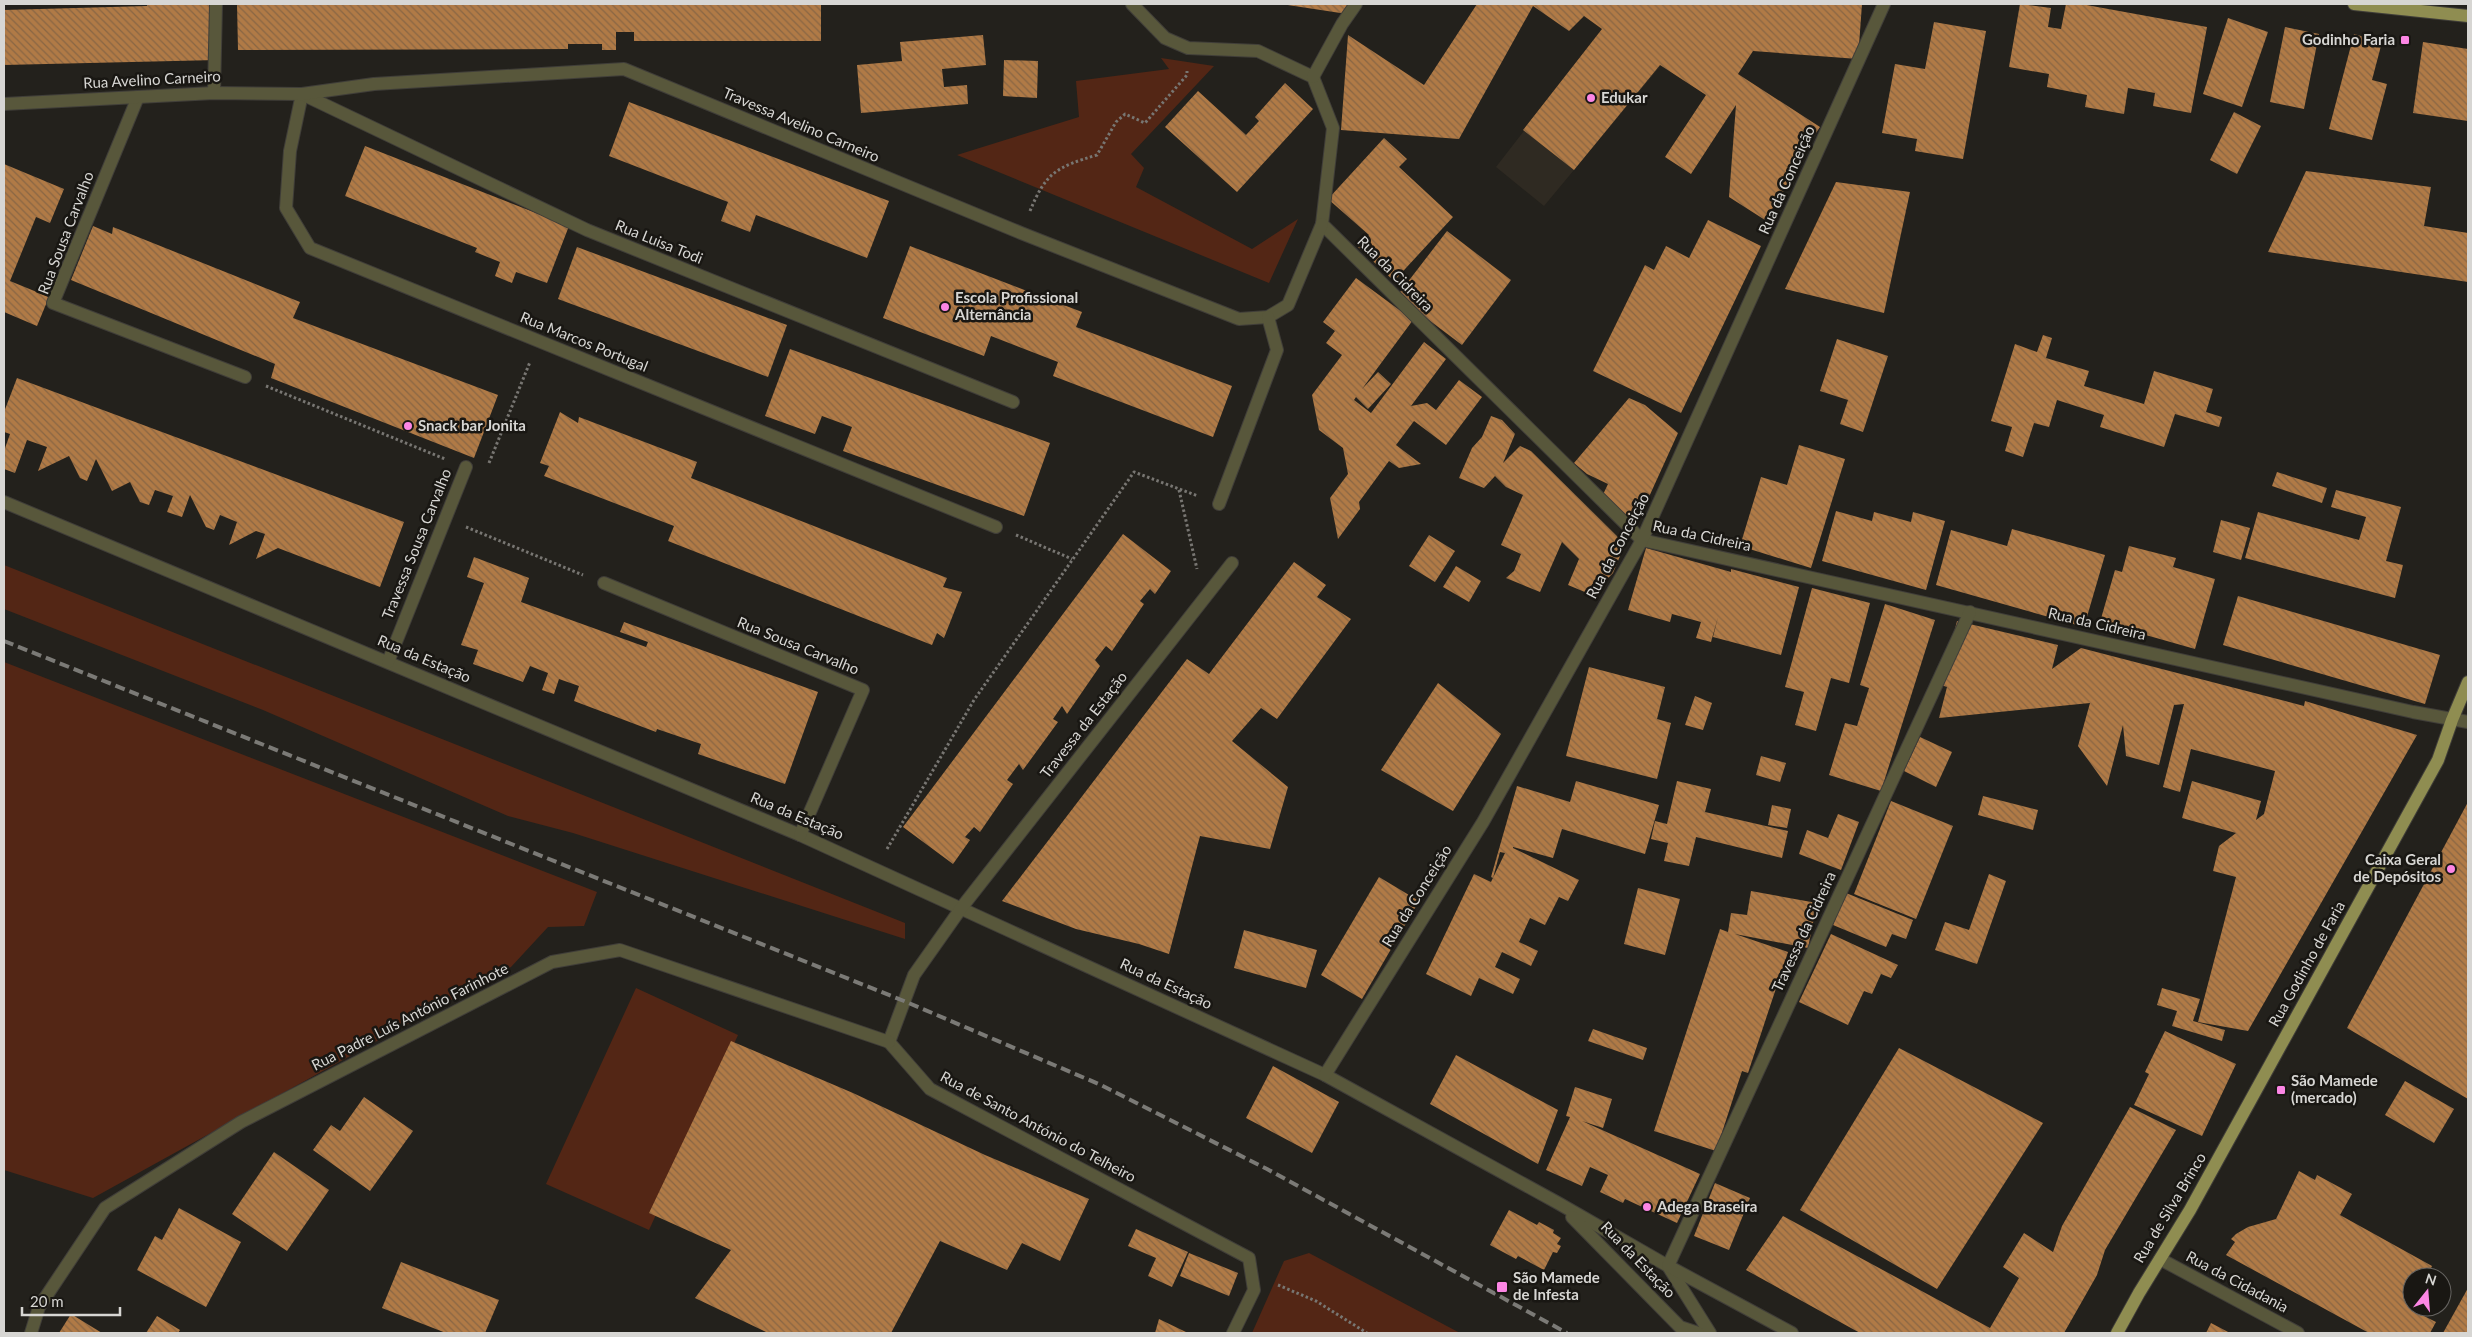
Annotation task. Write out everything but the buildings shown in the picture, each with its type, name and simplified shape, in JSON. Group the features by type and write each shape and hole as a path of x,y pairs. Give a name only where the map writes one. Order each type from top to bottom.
{"main road":[{"path":"2354,4 2468,16"},
{"name":"Rua Godinho de Faria","path":"2252,1100 2438,760 2468,682"},
{"name":"Rua de Silva Brinco","path":"2117,1333 2190,1210 2252,1100"}],"street":[{"path":"214,93 216,4"},
{"path":"1132,4 1166,38 1188,48 1258,51 1313,77 1334,128 1322,224 1288,306 1268,318 1277,350 1219,504"},
{"path":"1313,77 1342,24 1356,4"},
{"name":"Rua da Conceição","path":"1325,1075 1483,822 1642,540 1884,4"},
{"name":"Travessa Avelino Carneiro","path":"302,94 374,84 624,69 1021,234 1239,319 1268,318"},
{"name":"Rua Avelino Carneiro","path":"4,104 214,93 302,94"},
{"name":"Rua Marcos Portugal","path":"302,94 290,151 286,208 310,248 996,527"},
{"name":"Rua Luisa Todi","path":"302,94 587,230 1012,402"},
{"name":"Rua Sousa Carvalho","path":"138,97 52,304 245,377"},
{"name":"Rua da Cidreira","path":"1322,224 1642,540 2468,722"},
{"name":"Travessa Sousa Carvalho","path":"388,662 466,467"},
{"name":"Rua da Estação","path":"4,502 800,835 962,907 1325,1075 1792,1333"},
{"name":"Travessa da Estação","path":"962,907 1232,563"},
{"name":"Rua Sousa Carvalho","path":"604,584 863,690 800,835"},
{"name":"Travessa da Cidreira","path":"1668,1266 1970,612"},
{"path":"890,1042 914,975 962,907"},
{"name":"Rua Padre Luís António Farinhote","path":"31,1333 39,1307 105,1208 241,1122 552,962 620,950 890,1042"},
{"name":"Rua de Santo António do Telheiro","path":"890,1042 930,1089 1249,1258 1252,1275"},
{"name":"Rua da Estação","path":"1558,1203 1680,1326 1698,1333"},
{"name":"Rua da Cidadania","path":"2160,1259 2298,1333"},
{"name":"Rua da Estação","path":"1668,1266 1710,1333"},
{"path":"1233,1333 1254,1290 1252,1275"}],"path":[{"path":"1021,234 1038,190 1049,176 1068,164 1096,155 1116,122 1125,114 1146,123 1187,75 1188,48"},
{"path":"245,377 484,474 538,341"},
{"path":"876,869 974,700 1134,472 1219,504"},
{"path":"1179,489 1194,559 1207,595"},
{"path":"445,518 604,584"},
{"path":"996,527 1072,559"},
{"path":"1252,1275 1316,1301 1367,1333"}],"shaded area":[{"name":"Edukar","path":"1622,4 1712,4 1544,206 1496,167"},
{"path":"1161,58 1214,66 1131,154 1144,168 1136,187 1252,249 1298,219 1269,283 957,155 1079,117 1076,81 1169,69"},
{"path":"4,565 905,923 905,939 573,833 508,816 263,710 4,609"},
{"path":"4,662 597,892 584,926 548,927 511,967 93,1198 4,1170"},
{"path":"636,988 738,1035 649,1230 546,1184"},
{"path":"1309,1253 1460,1333 1252,1333 1284,1261"}],"railway":[{"path":"4,641 904,1001 1101,1085 1267,1169 1567,1333"}],"place":[{"name":"Godinho Faria","path":"2405,40"},
{"name":"Edukar","path":"1591,98"},
{"name":"Escola Profissional Alternância","path":"945,307"},
{"name":"Snack bar Jonita","path":"408,426"},
{"name":"Caixa Geral de Depósitos","path":"2451,869"},
{"name":"São Mamede (mercado)","path":"2281,1090"},
{"name":"Adega Braseira","path":"1647,1207"},
{"name":"São Mamede de Infesta","path":"1502,1287"}]}
